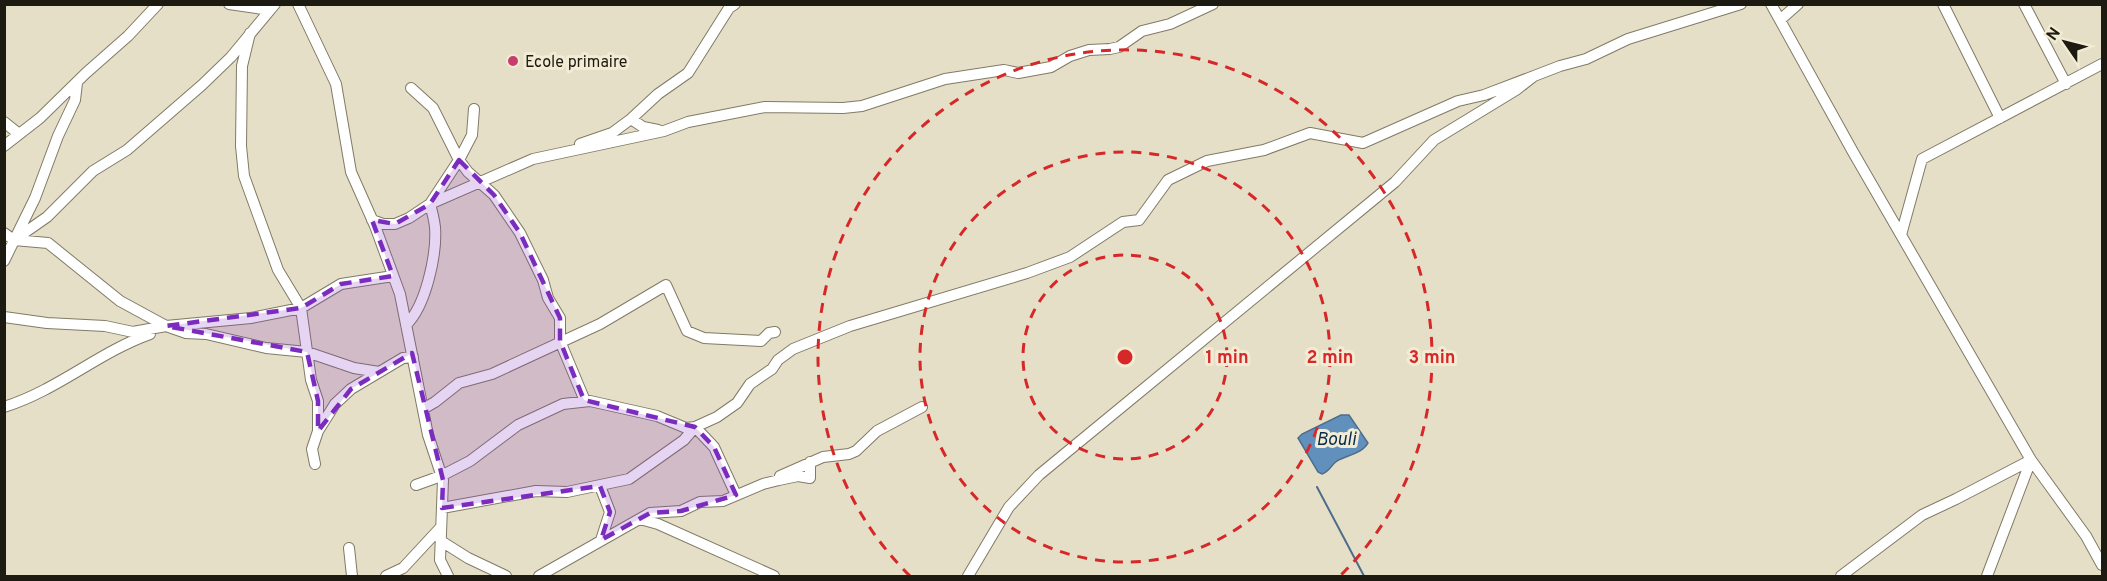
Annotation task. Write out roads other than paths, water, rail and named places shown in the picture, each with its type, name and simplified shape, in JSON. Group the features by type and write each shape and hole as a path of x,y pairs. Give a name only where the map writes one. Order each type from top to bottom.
{"street":[{"path":"4,146 40,118 128,36 158,4"},
{"path":"229,4 272,7"},
{"path":"298,4 336,84 351,172 400,294 428,435 441,476 440,560 448,576"},
{"path":"563,151 587,148 664,131 688,122 765,107 843,108 862,106 945,79 1004,70 1018,73 1051,67 1089,50 1119,46 1142,31 1170,24 1213,4"},
{"path":"442,508 536,491 567,492 628,479 684,440 695,428 717,417 736,403 750,384 772,369 778,360 793,349 850,326 1027,273 1070,257 1123,222 1139,220 1168,180 1207,161 1264,150 1310,134 1363,143 1458,101 1484,95 1560,66 1586,59 1628,39 1741,4"},
{"path":"1771,4 2031,460 2086,536 2103,565"},
{"path":"1780,20 1798,4"},
{"path":"1943,4 2000,118"},
{"path":"2024,4 2066,84"},
{"path":"372,220 383,224 394,224 479,181 533,159 612,133 658,94 688,73 728,6"},
{"path":"9,236 47,217 93,171 127,150 156,126 216,71 272,7"},
{"path":"250,33 242,66 241,146 244,176 278,270 301,308 311,380 318,402 318,431"},
{"path":"1901,235 1922,159 2103,64"},
{"path":"968,576 1009,507 1040,475 1395,182 1434,140 1516,90 1534,76"},
{"path":"4,261 9,236 35,198 58,136 75,100 77,82"},
{"path":"411,88 433,108 459,160 468,172 494,195 520,233 543,280 548,298 560,318 560,341 585,401"},
{"path":"406,325 412,320 430,275 435,227 430,204 459,160 472,135 474,110"},
{"path":"631,119 643,127 664,131"},
{"path":"4,122 19,134"},
{"path":"9,236 48,243 120,301 166,326 186,333 206,334 266,348 307,352 354,368 379,372"},
{"path":"4,318 105,326 133,332 166,326 251,318 301,308 341,284 393,276"},
{"path":"423,409 459,383 492,374 600,324 666,285 687,332 704,338 761,341 769,333 775,332"},
{"path":"4,407 42,393 131,341 155,333 166,326"},
{"path":"315,464 312,449 318,431 335,404 351,389 379,372 403,358 413,357"},
{"path":"416,485 441,476 470,460 518,425 563,404 585,401 621,407 657,416 686,428 695,428 714,447 736,495"},
{"path":"539,576 650,513 681,511 700,502 723,501 763,484 798,476 810,478 810,462 823,457 856,451 877,431 922,407"},
{"path":"1842,576 1922,515 1956,500 2031,460"},
{"path":"1987,576 2031,460"},
{"path":"600,486 610,512 601,540"},
{"path":"640,519 658,524 774,576"},
{"path":"386,576 403,568 441,527"},
{"path":"441,541 468,558 506,576"},
{"path":"349,548 352,576"}],"water":[{"name":"Bouli","path":"1341,415 1349,415 1368,443 1358,452 1337,461 1322,474 1318,472 1298,438"}],"waterway":[{"path":"1317,487 1364,576"}],"place":[{"name":"Ecole primaire","path":"513,61"}]}
